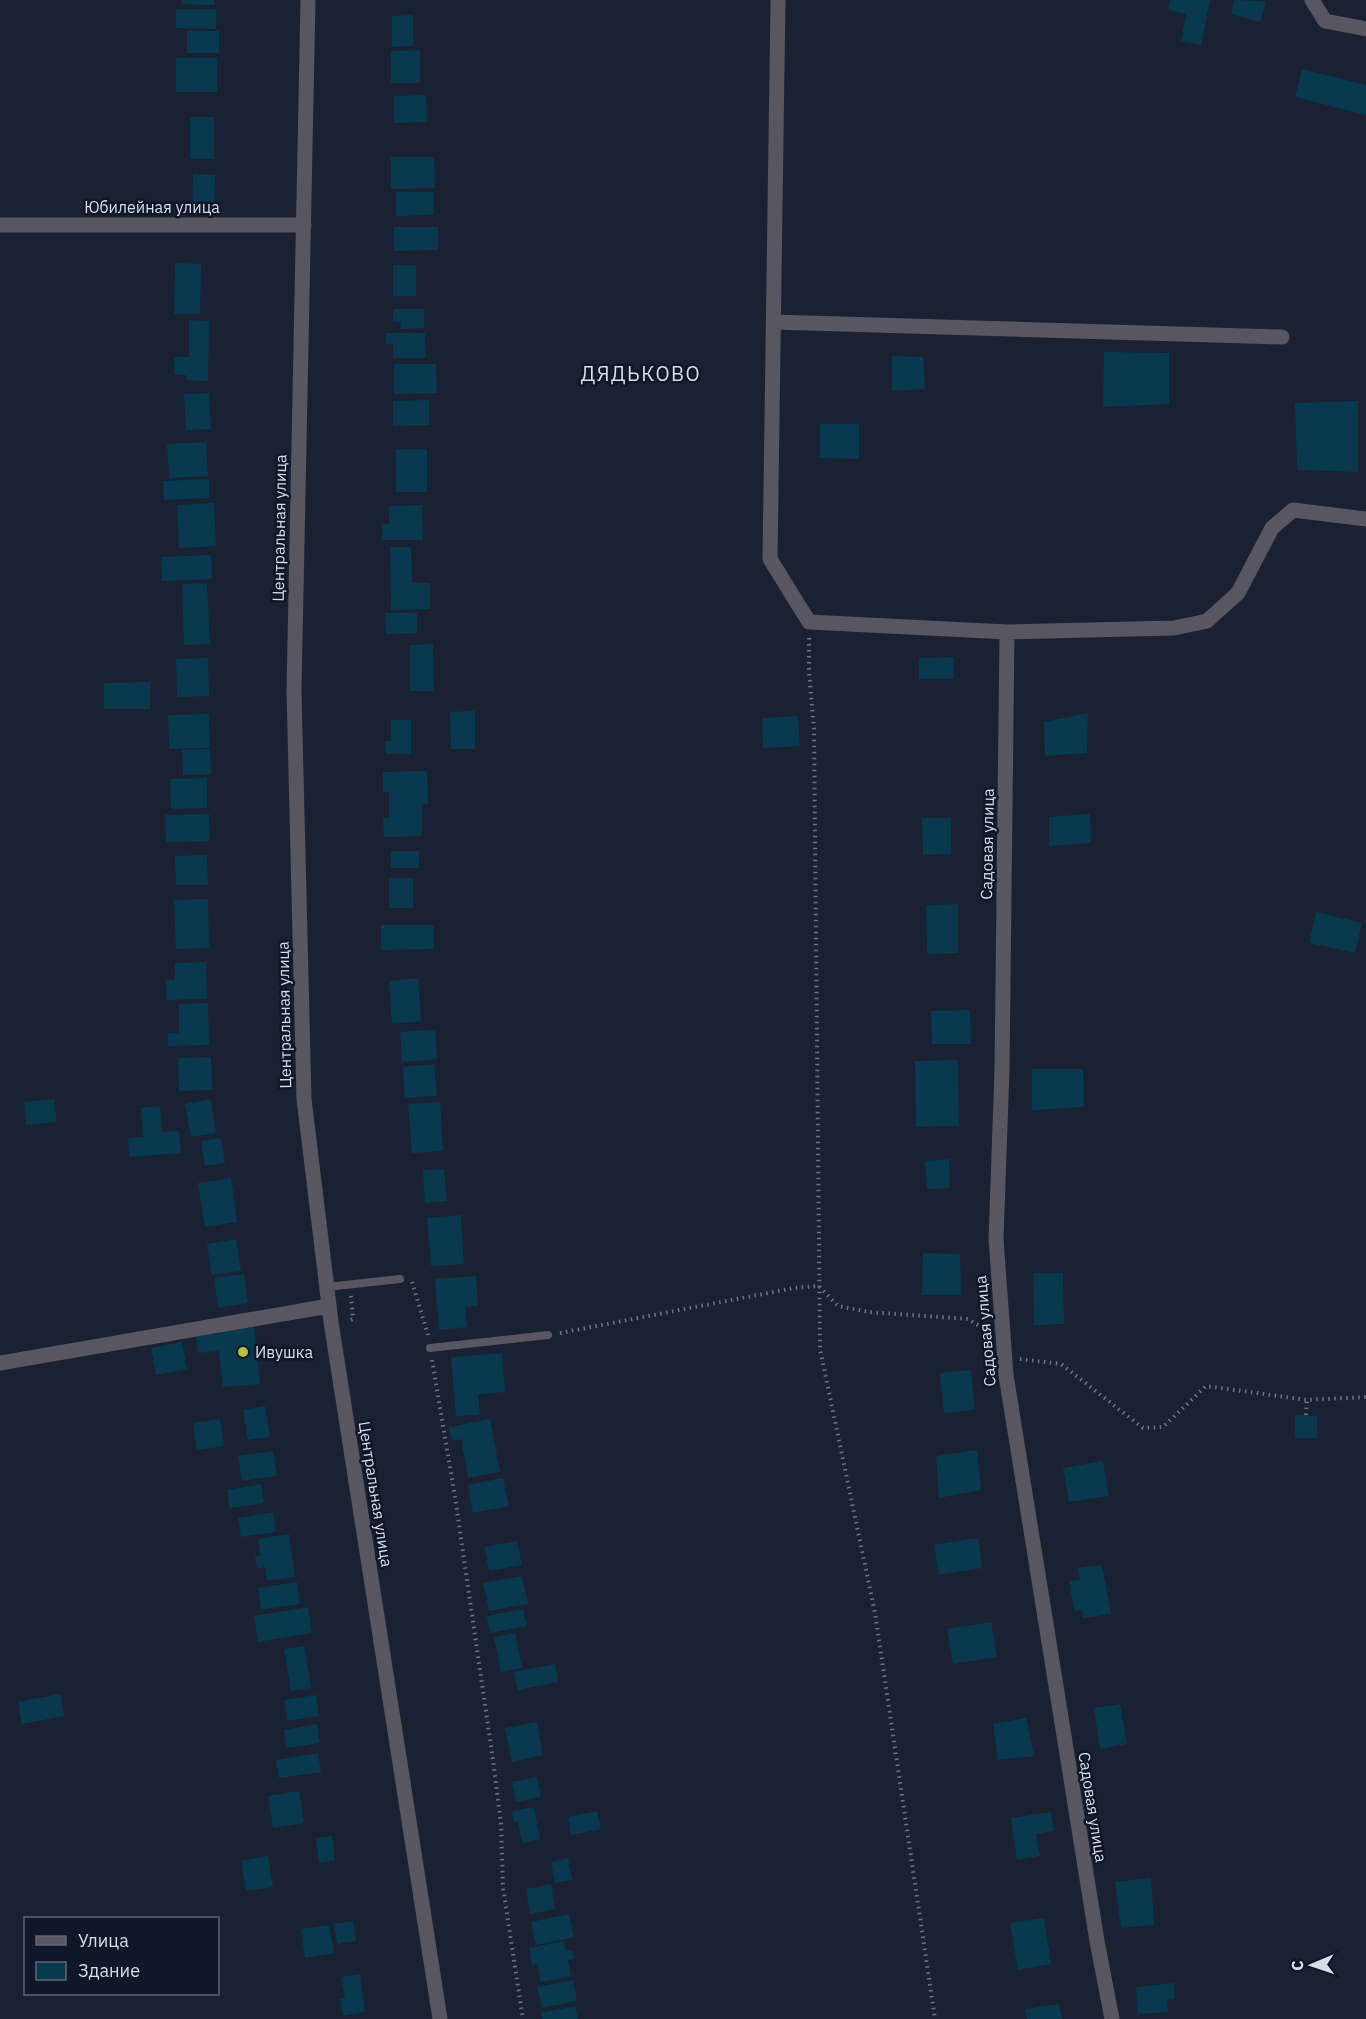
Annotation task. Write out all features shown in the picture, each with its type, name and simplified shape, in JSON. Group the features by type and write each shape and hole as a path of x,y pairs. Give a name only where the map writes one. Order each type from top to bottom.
{"street":[{"name":"Центральная улица","path":"308,0 294,702 304,1099 329,1306 440,2019"},
{"path":"778,0 770,559 809,622 1007,632 1174,628 1207,621 1238,593 1272,528 1293,510 1366,519"},
{"path":"1312,0 1325,21 1366,29"},
{"name":"Юбилейная улица","path":"0,225 304,225"},
{"path":"774,322 1282,337"},
{"name":"Садовая улица","path":"1007,632 1002,1070 996,1239 1003,1341 1006,1375 1093,1917 1112,2019"},
{"path":"0,1363 329,1306"}],"lane":[{"path":"327,1287 400,1279"},
{"path":"430,1348 548,1335"}],"path":[{"path":"809,622 809,670 814,729 819,1349 875,1613 935,2019"},
{"path":"411,1278 430,1348 455,1497 493,1760 501,1824 504,1888 523,2019"},
{"path":"350,1284 353,1319 351,1320"},
{"path":"548,1335 794,1287 819,1286 838,1306 869,1312 968,1319 1003,1341"},
{"path":"1005,1357 1061,1364 1143,1428 1163,1427 1206,1386 1307,1400 1366,1397"},
{"path":"1306,1415 1307,1400"}],"building":[{"path":"182,0 214,0 214,5 182,4"},
{"path":"1170,0 1210,0 1201,45 1181,41 1186,14 1168,10"},
{"path":"1234,0 1266,1 1260,22 1231,14"},
{"path":"176,9 216,9 216,29 176,28"},
{"path":"413,15 413,46 392,47 392,16"},
{"path":"187,31 219,31 219,53 187,53"},
{"path":"420,50 420,83 391,83 391,51"},
{"path":"176,58 217,58 217,92 176,92"},
{"path":"1302,69 1366,85 1366,115 1295,97"},
{"path":"426,95 427,122 394,123 394,96"},
{"path":"190,117 214,117 214,159 190,159"},
{"path":"391,157 434,157 435,188 391,189"},
{"path":"193,174 215,175 214,215 192,215"},
{"path":"396,192 434,192 434,215 396,216"},
{"path":"394,227 438,227 438,250 394,251"},
{"path":"175,263 201,264 200,314 174,314"},
{"path":"393,265 416,265 416,296 393,296"},
{"path":"393,309 424,309 424,328 400,329 401,322 393,322"},
{"path":"189,320 209,321 208,381 186,380 186,375 174,375 174,357 189,357"},
{"path":"386,333 425,333 426,358 393,358 393,344 386,344"},
{"path":"1104,352 1169,353 1169,404 1103,407"},
{"path":"892,356 923,357 925,389 892,391"},
{"path":"394,364 436,364 437,393 394,394"},
{"path":"209,393 211,429 186,430 184,394"},
{"path":"429,400 429,425 393,426 393,401"},
{"path":"1358,401 1358,472 1297,470 1295,403"},
{"path":"820,424 859,424 859,459 820,458"},
{"path":"206,442 208,476 169,478 167,444"},
{"path":"396,449 427,449 427,492 396,492"},
{"path":"209,479 209,498 164,500 163,481"},
{"path":"214,503 216,546 179,548 177,505"},
{"path":"422,505 423,540 382,540 382,524 389,524 389,506"},
{"path":"390,547 411,547 412,583 430,583 430,609 391,610"},
{"path":"211,555 212,579 162,581 161,557"},
{"path":"207,583 210,644 184,645 182,584"},
{"path":"385,613 417,613 417,633 386,634"},
{"path":"433,644 434,691 410,691 410,645"},
{"path":"954,657 954,679 919,679 919,658"},
{"path":"208,658 209,696 177,697 176,659"},
{"path":"150,682 150,709 104,709 104,683"},
{"path":"475,711 475,749 451,749 450,712"},
{"path":"1088,713 1087,753 1045,756 1044,722"},
{"path":"209,714 210,748 169,749 168,715"},
{"path":"798,716 800,746 763,748 762,718"},
{"path":"391,720 411,720 411,754 386,754 385,741 391,741"},
{"path":"210,749 211,775 183,775 182,750"},
{"path":"427,771 428,804 422,804 422,836 384,837 383,818 389,818 389,792 383,792 383,772"},
{"path":"207,778 207,808 171,809 170,779"},
{"path":"209,814 210,841 166,842 165,815"},
{"path":"1090,814 1091,843 1049,846 1049,817"},
{"path":"922,818 951,818 951,854 923,855"},
{"path":"391,851 419,851 419,868 391,868"},
{"path":"207,855 208,885 176,885 175,856"},
{"path":"389,878 413,878 413,908 389,908"},
{"path":"208,899 209,948 176,949 174,900"},
{"path":"958,904 958,953 927,954 926,905"},
{"path":"1316,912 1362,923 1355,953 1309,943"},
{"path":"381,925 434,925 434,949 381,950"},
{"path":"206,962 207,999 166,1000 166,980 175,980 175,963"},
{"path":"418,978 421,1021 392,1024 389,981"},
{"path":"208,1003 209,1045 168,1046 168,1033 179,1033 179,1004"},
{"path":"970,1010 971,1044 932,1044 931,1011"},
{"path":"435,1030 437,1059 402,1062 400,1032"},
{"path":"211,1057 212,1090 179,1091 178,1058"},
{"path":"958,1060 959,1126 916,1127 915,1061"},
{"path":"434,1064 437,1096 405,1098 403,1067"},
{"path":"1032,1069 1083,1069 1084,1107 1032,1110"},
{"path":"54,1099 57,1122 26,1125 24,1102"},
{"path":"211,1099 216,1133 191,1137 185,1104"},
{"path":"440,1102 443,1151 412,1153 408,1104"},
{"path":"160,1106 162,1132 179,1131 181,1153 129,1157 128,1138 143,1137 141,1108"},
{"path":"221,1138 225,1163 205,1166 201,1141"},
{"path":"949,1159 950,1188 927,1189 925,1161"},
{"path":"444,1169 447,1201 425,1203 423,1170"},
{"path":"231,1178 237,1222 205,1227 198,1183"},
{"path":"461,1215 464,1264 431,1266 427,1218"},
{"path":"236,1239 241,1271 212,1275 207,1244"},
{"path":"923,1253 960,1254 961,1295 922,1295"},
{"path":"1033,1273 1063,1273 1064,1324 1034,1325"},
{"path":"244,1274 248,1303 218,1308 214,1278"},
{"path":"476,1276 478,1306 465,1307 467,1327 439,1330 435,1279"},
{"path":"254,1326 260,1384 223,1387 219,1351 198,1353 196,1336 218,1334 217,1330"},
{"path":"182,1342 187,1369 156,1375 151,1348"},
{"path":"502,1353 505,1392 478,1394 480,1415 456,1416 451,1357"},
{"path":"971,1370 975,1410 944,1413 940,1373"},
{"path":"265,1406 270,1437 248,1440 243,1410"},
{"path":"1295,1415 1317,1416 1317,1438 1295,1438"},
{"path":"220,1419 224,1446 197,1450 193,1423"},
{"path":"490,1419 500,1472 468,1478 461,1439 452,1441 449,1427"},
{"path":"977,1450 981,1490 939,1498 936,1456"},
{"path":"273,1451 277,1476 242,1481 238,1456"},
{"path":"1103,1461 1109,1496 1069,1502 1063,1468"},
{"path":"503,1478 509,1506 473,1513 468,1485"},
{"path":"261,1484 264,1503 230,1508 227,1490"},
{"path":"273,1512 276,1532 241,1537 238,1518"},
{"path":"289,1534 295,1577 267,1581 265,1567 257,1569 255,1556 260,1555 258,1539"},
{"path":"978,1538 982,1568 939,1575 934,1545"},
{"path":"517,1541 522,1565 489,1571 484,1547"},
{"path":"1102,1565 1111,1614 1083,1618 1082,1610 1074,1611 1069,1581 1080,1580 1078,1568"},
{"path":"522,1576 528,1604 489,1611 483,1583"},
{"path":"297,1582 300,1604 261,1610 258,1588"},
{"path":"308,1607 312,1633 258,1642 254,1616"},
{"path":"523,1609 527,1626 490,1633 487,1616"},
{"path":"991,1622 997,1657 953,1664 947,1629"},
{"path":"515,1633 522,1668 501,1672 494,1637"},
{"path":"304,1646 311,1688 291,1691 284,1649"},
{"path":"555,1664 558,1682 518,1690 514,1672"},
{"path":"60,1694 64,1716 22,1724 18,1702"},
{"path":"316,1695 319,1716 287,1721 284,1700"},
{"path":"1120,1704 1127,1744 1100,1749 1094,1708"},
{"path":"1026,1718 1034,1756 998,1760 993,1724"},
{"path":"537,1722 543,1755 512,1762 505,1728"},
{"path":"317,1724 320,1743 287,1748 284,1730"},
{"path":"318,1753 321,1772 279,1778 276,1760"},
{"path":"537,1777 541,1797 516,1802 512,1782"},
{"path":"299,1791 304,1823 273,1828 268,1796"},
{"path":"534,1807 540,1839 522,1843 518,1821 514,1822 512,1811"},
{"path":"597,1811 601,1829 571,1835 568,1817"},
{"path":"1051,1812 1054,1831 1036,1834 1040,1856 1017,1860 1011,1818"},
{"path":"332,1836 335,1860 319,1863 316,1838"},
{"path":"268,1856 273,1887 246,1891 241,1861"},
{"path":"568,1858 572,1880 555,1883 551,1862"},
{"path":"1151,1878 1154,1925 1121,1928 1115,1882"},
{"path":"551,1884 555,1909 530,1914 526,1889"},
{"path":"569,1914 574,1937 536,1945 531,1922"},
{"path":"1044,1918 1051,1964 1018,1970 1010,1923"},
{"path":"353,1921 356,1941 337,1944 334,1924"},
{"path":"329,1925 334,1953 305,1958 301,1929"},
{"path":"564,1941 566,1951 572,1950 574,1959 568,1960 571,1976 541,1982 537,1964 532,1965 529,1948"},
{"path":"360,1974 365,2012 343,2016 340,1999 345,1998 341,1977"},
{"path":"573,1980 577,2001 542,2008 537,1987"},
{"path":"1174,1983 1175,1999 1167,2000 1168,2012 1138,2014 1136,1987"},
{"path":"1059,2004 1062,2019 1027,2019 1025,2009"},
{"path":"575,2006 578,2019 542,2019 541,2013"}],"place":[{"name":"Ивушка","path":"243,1352"}],"district":[{"name":"ДЯДЬКОВО","path":"641,373"}]}
